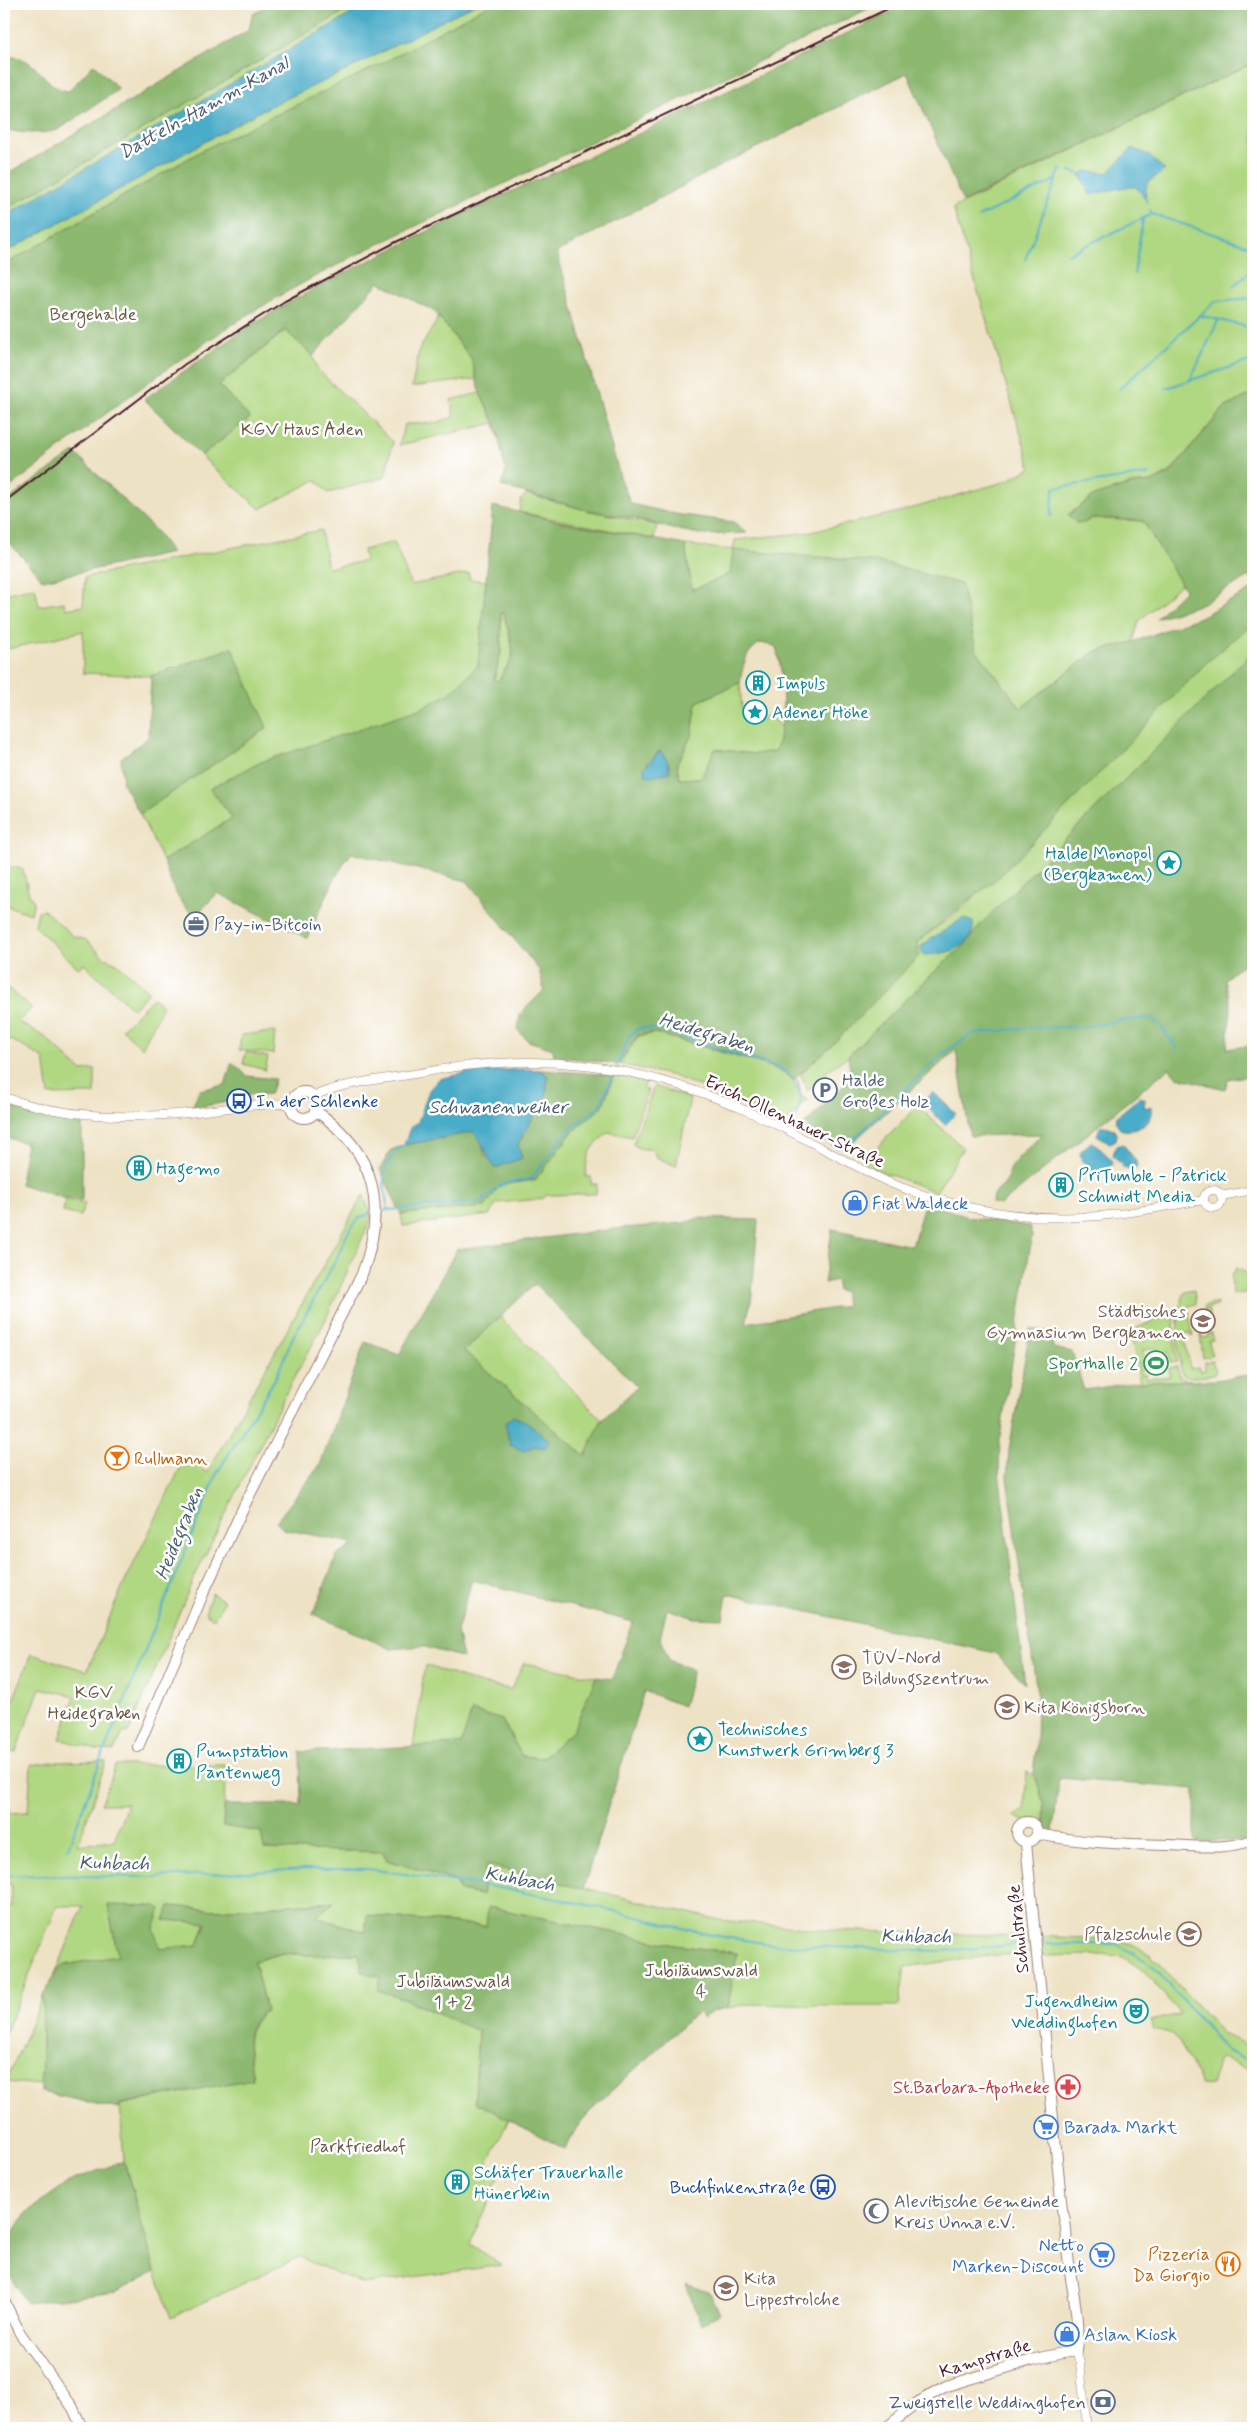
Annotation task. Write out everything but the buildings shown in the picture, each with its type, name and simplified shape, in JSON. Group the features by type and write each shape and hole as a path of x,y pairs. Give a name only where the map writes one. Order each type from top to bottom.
{"main road":[{"path":"302,1092 314,1096 318,1103 316,1111 310,1117 301,1118 294,1114 291,1104 294,1096 302,1092"},
{"path":"138,1747 203,1594 244,1506 362,1274 371,1251 375,1224 375,1205 370,1178 359,1154 341,1130 316,1111"},
{"path":"1028,1822 1037,1828 1038,1834 1032,1841 1026,1842 1017,1835 1020,1825 1028,1822"},
{"path":"1038,1834 1081,1842 1128,1844 1205,1846 1234,1845 1253,1840"},
{"name":"Schulstraße","path":"1026,1842 1062,2210 1066,2222 1067,2253 1077,2338 1076,2350"},
{"path":"4,2301 20,2333 73,2408 81,2428 90,2428"},
{"name":"Kampstraße","path":"886,2428 917,2403 946,2386 1032,2360 1076,2350"}],"street":[{"name":"Erich-Ollenhauer-Straße","path":"314,1096 338,1088 427,1071 484,1064 553,1062 615,1068 655,1077 718,1099 890,1183 916,1193 963,1206 1008,1214 1097,1216 1204,1200"},
{"path":"4,1097 54,1112 103,1116 154,1116 253,1104 291,1104"},
{"path":"1212,1190 1221,1196 1220,1204 1214,1207 1207,1205 1204,1200 1205,1195 1212,1190"},
{"path":"1221,1196 1253,1190"},
{"name":"Schulstraße","path":"1076,2350 1080,2363 1086,2428"}],"green space":[{"path":"268,4 357,4 4,210 4,176 249,30 252,15"},
{"path":"357,4 368,4 4,216 4,210"},
{"path":"475,4 490,4 385,62 203,150 4,265 4,253 264,109 339,74"},
{"name":"Bergehalde","path":"490,4 878,4 364,251 287,292 210,339 150,381 4,492 4,265 203,150 385,62"},
{"path":"908,4 1253,4 1253,63 963,202 907,73 728,162 557,252 621,480 631,504 675,514 734,522 747,533 705,535 673,529 633,518 586,510 501,486 506,471 495,423 480,393 471,358 435,312 379,282 313,356 285,330 219,385 250,418 201,456 144,399 249,326 319,286 466,212 628,139"},
{"path":"11,57 20,58 28,62 53,85 69,91 94,64 119,89 58,130 31,133 4,129 4,67"},
{"path":"1253,63 1253,393 1224,408 1170,472 1152,482 1132,484 1094,496 1068,515 1084,523 1092,518 1143,521 1182,583 1139,621 1133,642 1094,652 1021,708 976,650 961,584 835,557 815,558 730,574 692,590 685,545 733,550 735,540 811,532 899,512 1004,482 1031,468 953,208"},
{"path":"439,317 471,358 477,379 412,387 419,350"},
{"name":"KGV Haus Aden","path":"286,330 313,356 317,369 393,442 385,477 328,493 316,480 260,509 201,456 249,418 219,385"},
{"path":"480,393 495,423 399,445 405,424 435,423 454,417 451,400"},
{"path":"1253,393 1253,574 1199,605 1156,618 1185,590 1143,521 1092,518 1084,523 1076,523 1068,515 1094,496 1132,484 1152,482 1170,473 1224,408"},
{"path":"74,452 156,531 172,553 43,580 4,537 4,503"},
{"path":"526,494 586,510 657,525 654,539 519,512 521,500"},
{"path":"493,506 556,521 685,545 692,590 730,574 733,550 879,562 961,584 976,650 1021,708 1094,652 1133,642 1200,617 1253,589 1253,623 1206,663 999,877 917,942 919,956 831,1046 793,1080 784,1072 763,1064 655,1033 638,1036 619,1064 554,1056 553,1049 528,1041 518,1030 520,1014 544,990 539,970 467,881 351,853 335,878 307,938 218,893 196,915 189,911 179,899 163,861 232,818 210,788 261,762 422,708 449,694 478,665","holes":["501,613 504,613 513,652 509,663 498,681 494,680 501,652","760,643 775,646 781,670 783,699 781,728 775,751 755,754 715,749 701,778 679,779 677,764 692,734 697,702 740,683 745,660","659,751 664,755 670,767 650,776 644,768"]},
{"path":"321,530 328,568 365,561 363,550 394,542 411,585 469,573 469,579 486,581 478,665 449,694 422,708 262,762 210,788 232,818 163,861 140,814 267,728 231,648 151,676 83,673 83,631 4,650 4,594 35,587 39,606 64,602 66,609 83,606 85,577"},
{"path":"501,613 504,613 513,652 509,663 498,681 494,680 501,652"},
{"path":"1253,623 1253,651 980,925 965,945 848,1056 826,1072 808,1091 801,1074 919,956 917,942 962,909 1206,663"},
{"path":"232,648 267,728 140,814 123,784 121,758 148,738 151,676"},
{"path":"1253,651 1253,956 1225,979 1231,1007 1227,1049 1253,1045 1253,1075 1228,1079 1225,1089 1177,1077 1169,1068 1000,1205 992,1203 993,1195 1004,1185 1013,1163 1042,1134 970,1136 956,1050 847,1147 810,1129 805,1124 851,1078 848,1056 965,945 980,925"},
{"path":"740,683 742,710 745,717 757,723 769,713 781,727 780,741 775,752 755,754 715,749 701,778 679,779 677,764 692,734 697,702"},
{"path":"16,867 23,870 29,894 34,901 31,914 4,905 4,870"},
{"path":"44,910 73,936 86,940 105,958 117,963 149,992 133,1009 84,964 78,968 35,926 38,911"},
{"path":"4,985 32,1008 18,1022 45,1037 82,1071 95,1069 95,1094 49,1095 44,1059 13,1041 4,1039"},
{"path":"153,998 163,1006 142,1048 122,1029"},
{"path":"275,1032 273,1054 239,1050 241,1035"},
{"path":"655,1033 763,1064 784,1072 793,1080 802,1097 808,1100 801,1105 789,1122 782,1123 715,1092 673,1076 619,1064 638,1036"},
{"path":"246,1052 268,1057 265,1070 243,1064"},
{"path":"232,1062 247,1076 275,1079 270,1094 245,1095 222,1103 192,1108 199,1090 225,1085"},
{"path":"540,1070 614,1075 602,1107 574,1130 535,1180 500,1185 485,1207 401,1214 380,1169 391,1150 404,1145 473,1132 480,1138 486,1157 522,1158 518,1144 546,1094 548,1076"},
{"path":"614,1075 646,1081 643,1089 648,1090 632,1137 608,1132 588,1156 586,1177 591,1177 591,1184 597,1184 596,1194 548,1195 541,1199 497,1203 489,1215 403,1226 401,1214 484,1207 500,1185 535,1180 574,1130 602,1107"},
{"path":"654,1086 690,1098 676,1166 656,1157 653,1150 638,1148 633,1144"},
{"path":"4,1105 45,1117 82,1122 82,1200 63,1198 20,1184 26,1143 4,1137"},
{"path":"918,1106 963,1148 936,1192 861,1164"},
{"name":"KGV Heidegraben","path":"363,1195 372,1217 323,1325 290,1385 193,1580 129,1732 123,1733 114,1751 96,1750 60,1739 75,1696 40,1688 16,1752 4,1751 4,1724 31,1654 87,1671 121,1590 186,1456 207,1473"},
{"path":"65,1199 85,1204 80,1216 63,1212"},
{"path":"925,1202 968,1217 1029,1226 1032,1236 1000,1437 999,1471 1025,1684 995,1653 727,1594 723,1619 695,1618 667,1609 660,1638 669,1660 693,1670 683,1706 644,1691 583,1889 487,1865 482,1895 460,1891 456,1881 387,1860 383,1852 264,1849 261,1832 223,1826 225,1805 301,1805 300,1752 461,1744 472,1711 502,1720 522,1756 542,1758 573,1731 596,1677 612,1679 633,1622 472,1580 457,1631 463,1658 422,1646 391,1649 313,1614 337,1555 349,1548 352,1543 283,1529 276,1522 320,1465 365,1342 399,1355 457,1249 623,1228 685,1223 698,1218 758,1220 752,1296 746,1323 846,1306 844,1291 838,1291 836,1280 824,1283 832,1229 912,1246","holes":["535,1284 637,1387 602,1420 585,1456 464,1351"]},
{"path":"1236,1268 1253,1276 1253,1291 1233,1295 1231,1278"},
{"path":"1194,1290 1196,1304 1188,1306 1193,1336 1191,1337 1190,1333 1184,1334 1190,1368 1199,1367 1199,1371 1205,1370 1204,1362 1212,1361 1216,1370 1214,1375 1189,1378 1183,1375 1181,1370 1178,1321 1185,1292"},
{"path":"1217,1303 1217,1306 1208,1308 1212,1328 1208,1329 1204,1306"},
{"path":"1175,1312 1174,1333 1177,1362 1170,1363 1168,1350 1161,1355 1157,1348 1143,1350 1144,1361 1141,1361 1143,1375 1146,1375 1147,1379 1170,1376 1169,1368 1177,1367 1180,1377 1188,1381 1140,1382 1130,1331"},
{"path":"500,1317 602,1420 585,1456 464,1351"},
{"path":"1030,1329 1051,1332 1053,1348 1072,1352 1084,1390 1140,1382 1216,1380 1253,1374 1253,1835 1243,1841 1195,1841 1195,1789 1059,1778 1053,1833 1046,1832 1043,1803 1036,1777 1033,1774 1036,1749 1037,1693 1007,1478 1009,1450"},
{"path":"1208,1333 1212,1333 1213,1340 1209,1341 1212,1356 1203,1358 1200,1335 1202,1335 1202,1338 1208,1337"},
{"path":"212,1593 224,1601 214,1619 205,1613"},
{"path":"524,1663 596,1677 573,1731 542,1758 522,1756 502,1720 472,1711 461,1744 413,1747 425,1665 481,1684 511,1689"},
{"path":"106,1761 78,1845 114,1841 127,1804 101,1804 116,1765 226,1765 223,1826 261,1832 264,1849 383,1852 387,1860 456,1881 460,1891 482,1895 487,1865 719,1920 827,1930 1120,1939 1151,1955 1223,2034 1253,2047 1253,2070 1219,2058 1212,2085 1201,2084 1179,2042 1169,2033 1154,2029 1150,2021 1180,2014 1145,1972 1123,1957 1110,1955 1035,1956 1034,1953 989,1956 905,1967 899,2006 750,2004 728,2008 737,1953 675,1945 489,1907 486,1926 367,1915 365,1932 316,1917 333,1902 216,1910 170,1906 164,1920 206,1922 198,1945 159,1949 154,1929 108,1906 118,1956 64,1965 56,1972 83,1906 57,1906 4,2037 4,1907 11,1906 12,1885 4,1883 4,1813 28,1812 31,1765 52,1762"},
{"path":"1027,1771 1037,1782 1043,1798 1046,1832 1014,1816 1024,1810"},
{"path":"334,1902 316,1917 365,1932 367,1915 486,1926 488,1907 675,1945 737,1953 728,2008 713,2011 703,2018 698,2011 595,2106 578,2125 565,2149 475,2102 478,2031 404,1999 378,1990 381,1977 362,1972 359,1954 308,1955 283,1953 254,1961 266,2010 252,2024 249,2032 248,2050 253,2079 120,2104 119,2109 41,2092 43,1996 56,1972 64,1965 118,1956 108,1905 156,1906 161,1909 154,1929 160,1949 198,1945 206,1923 164,1920 170,1906 216,1910"},
{"name":"Parkfriedhof","path":"283,1953 308,1955 360,1954 381,1977 378,1990 404,1999 478,2031 475,2102 509,2119 485,2169 499,2176 470,2244 502,2265 362,2284 299,2257 171,2318 155,2271 124,2161 120,2105 253,2078 249,2050 250,2032 258,2017 266,2010 254,1961"},
{"path":"43,1996 41,2085 6,2082"},
{"path":"124,2161 155,2271 117,2292 27,2303 17,2287 7,2264 4,2237 14,2232 27,2212 70,2181"},
{"path":"686,2284 710,2293 720,2314 701,2324"}],"water":[{"name":"Datteln-Hamm-Kanal","path":"368,4 475,4 339,74 264,109 4,253 4,216"},
{"path":"1132,148 1147,154 1165,170 1147,183 1145,198 1136,187 1125,187 1090,195 1080,174 1087,171 1108,173"},
{"path":"660,751 667,760 670,772 650,776 645,774 644,768"},
{"path":"963,918 973,922 969,939 964,944 949,952 923,955 920,947"},
{"name":"Schwanenweiher","path":"540,1070 548,1076 546,1094 518,1144 522,1158 495,1168 473,1132 404,1145 410,1128 418,1122 429,1090 439,1079 470,1072"},
{"path":"933,1092 956,1114 945,1125 923,1102"},
{"path":"1140,1097 1145,1099 1144,1107 1152,1108 1150,1119 1137,1129 1120,1129 1116,1123 1117,1116"},
{"path":"1106,1126 1113,1129 1117,1135 1116,1140 1110,1143 1097,1135 1100,1127"},
{"path":"1092,1141 1112,1160 1113,1163 1108,1170 1092,1171 1082,1161 1080,1152"},
{"path":"1123,1144 1136,1161 1137,1166 1132,1170 1124,1168 1113,1155 1116,1146"},
{"path":"513,1416 527,1422 549,1440 545,1448 534,1446 524,1451 510,1445 505,1423"}],"waterway":[{"path":"1025,260 1060,170 1063,170"},
{"path":"1069,171 1080,174"},
{"path":"978,217 1057,179"},
{"path":"1145,198 1147,202"},
{"path":"1150,210 1152,214"},
{"path":"1068,254 1152,214 1253,247"},
{"path":"1134,274 1143,219"},
{"path":"1234,286 1253,268"},
{"path":"1119,389 1216,301 1253,298"},
{"path":"1202,316 1253,328"},
{"path":"1190,380 1219,319"},
{"path":"1166,388 1253,360"},
{"path":"1051,516 1054,488 1149,474"},
{"name":"Heidegraben","path":"803,1125 806,1129 838,1148 847,1146 940,1056 971,1034 1025,1028 1082,1027 1150,1018 1158,1023 1177,1048"},
{"name":"Heidegraben","path":"616,1067 630,1035 639,1028 659,1029 742,1057 766,1063 787,1072 798,1082 801,1099 797,1117"},
{"name":"Heidegraben","path":"388,1210 482,1202 494,1190 504,1184 531,1179 570,1128 599,1107 614,1072"},
{"name":"Heidegraben","path":"379,1211 388,1210 384,1182 386,1166 390,1159 404,1145"},
{"name":"Heidegraben","path":"68,1848 105,1749 217,1473 275,1379 294,1335 337,1258 347,1234 359,1218 371,1213"},
{"name":"Kuhbach","path":"4,1875 153,1877 306,1869 369,1869 500,1888 594,1906 706,1934 776,1945 941,1951 1026,1944"},
{"name":"Kuhbach","path":"1042,1944 1117,1944 1151,1964 1227,2051 1244,2059"}],"railway":[{"path":"4,502 185,364 285,301 396,242 898,4"}],"place":[{"name":"Impuls","path":"758,683"},
{"name":"Adener Höhe","path":"755,712"},
{"name":"Halde Monopol (Bergkamen)","path":"1169,863"},
{"name":"Pay-in-Bitcoin","path":"196,924"},
{"name":"Halde Großes Holz","path":"825,1090"},
{"name":"In der Schlenke","path":"239,1101"},
{"name":"Hagemo","path":"139,1168"},
{"name":"PriTumble - Patrick Schmidt Media","path":"1061,1185"},
{"name":"Fiat Waldeck","path":"855,1203"},
{"name":"Städtisches Gymnasium Bergkamen","path":"1203,1321"},
{"name":"Sporthalle 2","path":"1156,1363"},
{"name":"Rullmann","path":"117,1458"},
{"name":"TÜV-Nord Bildungszentrum","path":"844,1667"},
{"name":"Kita Königsborn","path":"1007,1707"},
{"name":"Technisches Kunstwerk Grimberg 3","path":"700,1739"},
{"name":"Pumpstation Pantenweg","path":"179,1761"},
{"name":"Pfalzschule","path":"1189,1934"},
{"name":"Jugendheim Weddinghofen","path":"1136,2011"},
{"name":"St.Barbara-Apotheke","path":"1068,2087"},
{"name":"Barada Markt","path":"1046,2127"},
{"name":"Schäfer Trauerhalle Hünerbein","path":"457,2182"},
{"name":"Buchfinkenstraße","path":"823,2187"},
{"name":"Alevitische Gemeinde Kreis Unna e.V.","path":"876,2211"},
{"name":"Netto Marken-Discount","path":"1102,2255"},
{"name":"Pizzeria Da Giorgio","path":"1228,2264"},
{"name":"Kita Lippestrolche","path":"726,2288"},
{"name":"Aslan Kiosk","path":"1067,2334"},
{"name":"Zweigstelle Weddinghofen","path":"1103,2402"}],"park label":[{"name":"Jubiläumswald 4","path":"701,1980"},
{"name":"Jubiläumswald 1 + 2","path":"453,1991"}]}
